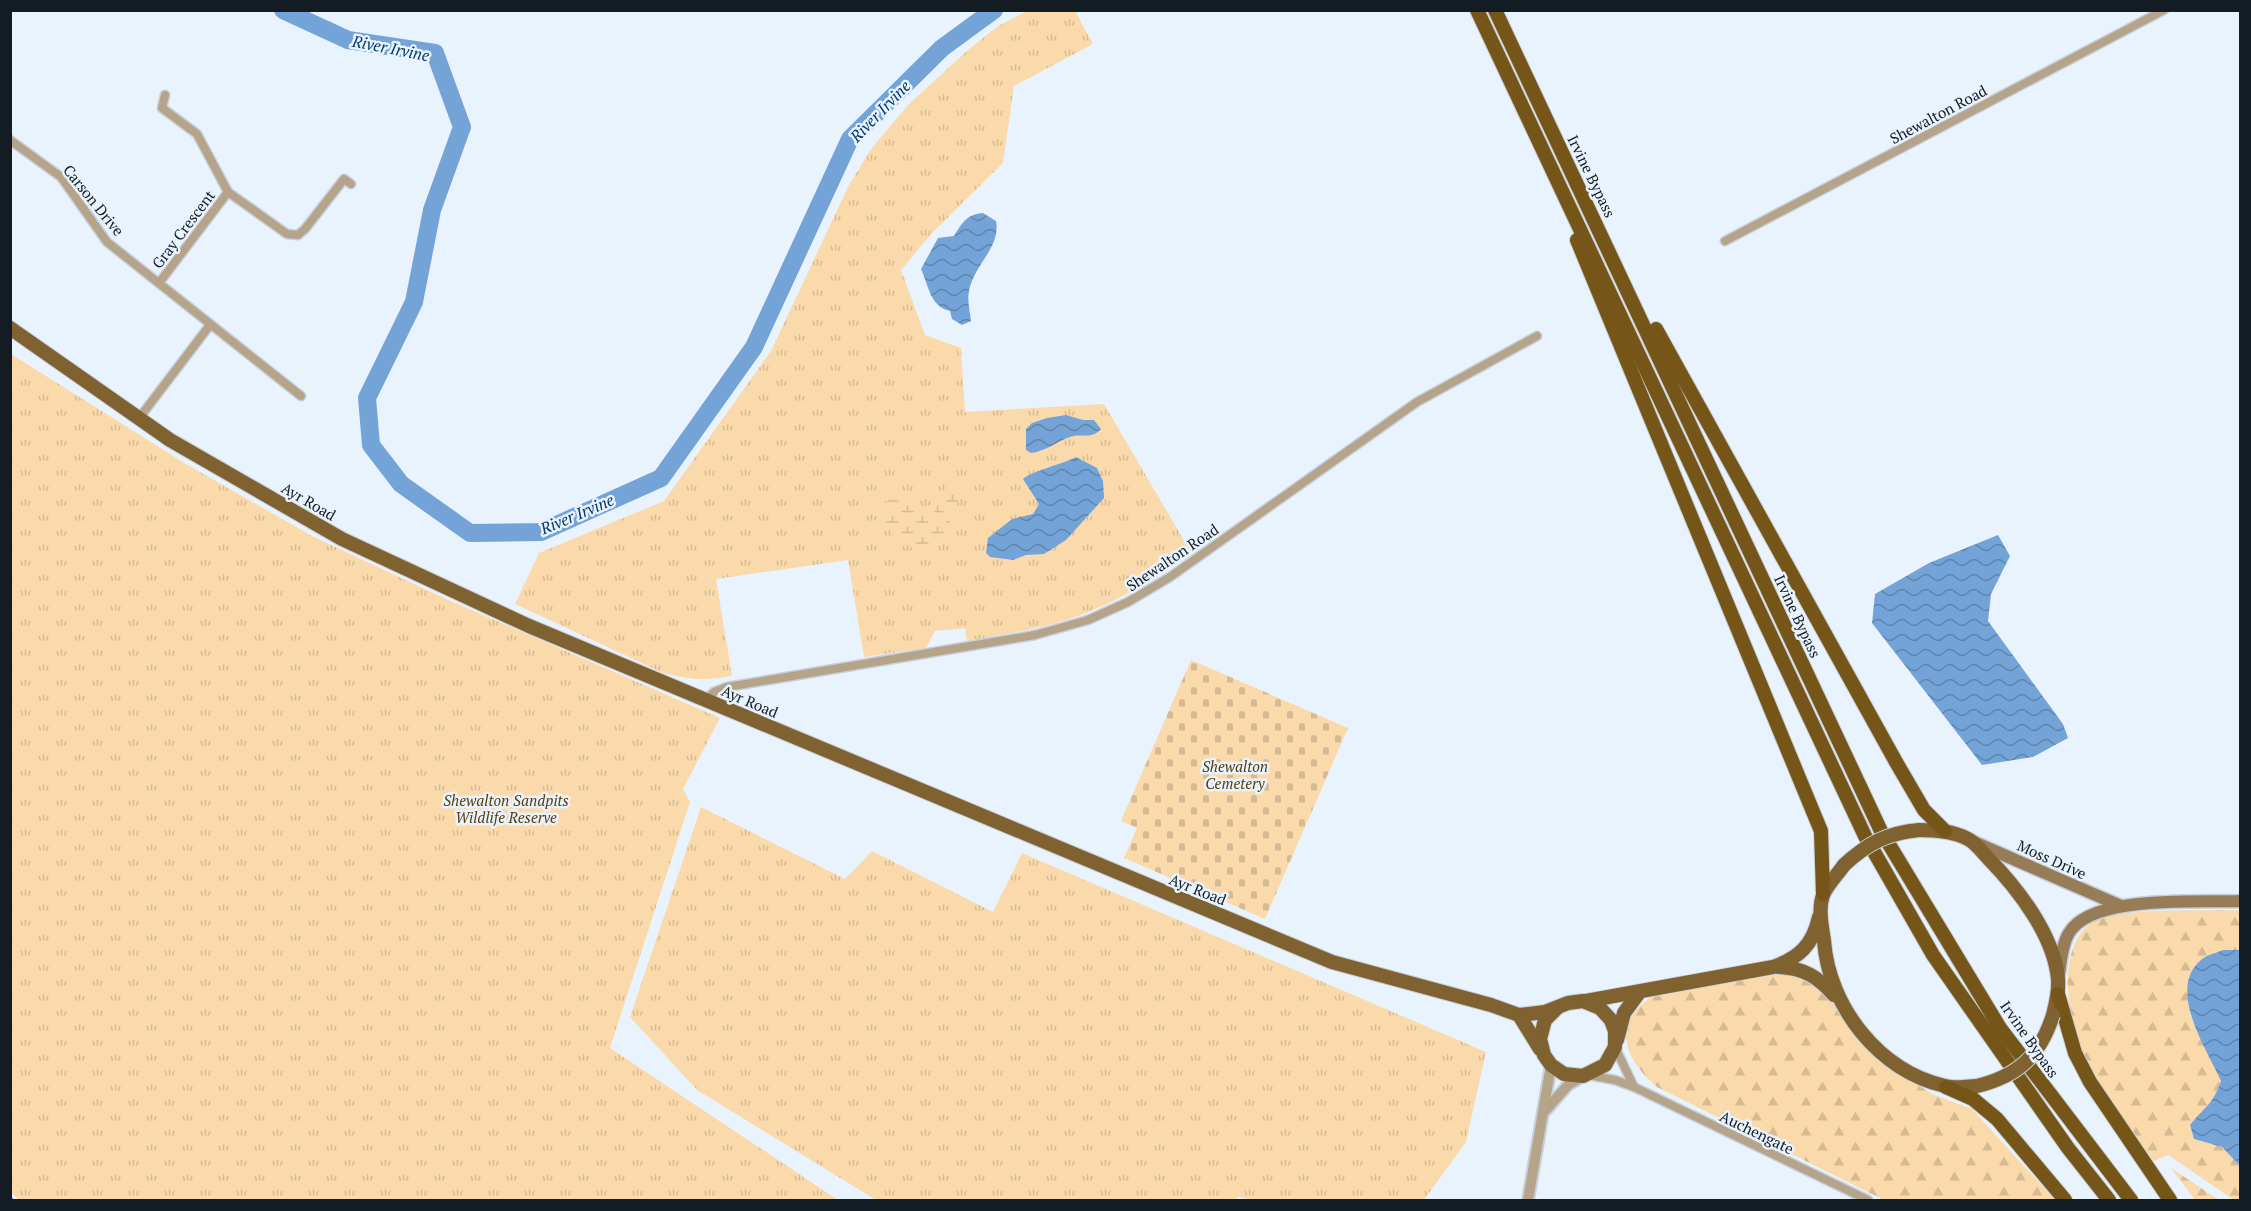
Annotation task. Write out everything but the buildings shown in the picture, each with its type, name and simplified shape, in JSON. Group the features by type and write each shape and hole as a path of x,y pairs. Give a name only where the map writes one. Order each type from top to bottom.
{"highway":[{"name":"Irvine Bypass","path":"1477,10 1865,836 1933,955 2068,1148 2109,1200"},
{"name":"Irvine Bypass","path":"1495,10 1881,831 2000,1028 2132,1200"},
{"path":"1533,129 1821,831 1822,900"},
{"path":"1595,220 1896,762 1924,810 1945,831"},
{"path":"2058,994 2075,1053 2090,1082 2170,1200"},
{"path":"1946,1087 1973,1099 1997,1119 2065,1200"}],"main road":[{"name":"Ayr Road","path":"10,328 170,440 342,539 529,626 1332,962 1491,1005 1519,1016"},
{"path":"1638,993 1624,1013 1615,1045 1605,1065 1585,1076 1564,1074 1547,1060 1519,1016 1557,1008 1568,1003 1638,993 1773,967 1792,960 1805,950 1816,931 1822,900 1844,865 1875,840 1894,832 1919,830 1945,831 1970,840 2010,880 2030,909 2046,939 2058,978 2058,994 2053,1015 2039,1046 2024,1064 1998,1081 1977,1086 1946,1087 1907,1073 1887,1058 1869,1041 1838,999 1820,980 1796,967 1773,967"},
{"name":"Moss Drive","path":"1970,840 2121,906"},
{"path":"1822,900 1825,952 1838,999"},
{"name":"Moss Drive","path":"2058,978 2069,933 2081,921 2099,912 2121,906 2241,902"},
{"path":"1583,1002 1600,1008 1611,1020 1615,1045"},
{"path":"1547,1060 1540,1039 1542,1027 1557,1008"}],"street":[{"name":"Shewalton Road","path":"1725,241 2164,10"},
{"name":"Gray Crescent","path":"165,95 162,108 197,134 228,192 287,234 297,235 344,179 351,184"},
{"name":"Carson Drive","path":"10,140 61,177 106,242 301,396"},
{"name":"Gray Crescent","path":"159,284 228,192"},
{"path":"140,417 210,325"},
{"name":"Shewalton Road","path":"706,700 714,692 727,687 1035,635 1088,620 1128,602 1170,577 1417,402 1537,336"},
{"path":"1615,1045 1634,1087"},
{"path":"1528,1200 1542,1115 1547,1060"},
{"path":"1542,1115 1554,1098 1568,1085 1585,1076"},
{"name":"Auchengate","path":"1585,1076 1615,1080 1634,1087 1868,1200"}],"green space":[{"path":"1027,11 1075,11 1093,44 1014,86 1003,163 933,232 901,270 925,335 961,348 965,412 1104,404 1192,554 1141,586 1074,618 1029,630 967,641 965,628 935,631 926,648 864,657 848,560 716,579 732,676 713,679 679,677 661,672 515,604 539,553 664,501 771,351 848,187 871,149 909,104 967,51 998,26"},
{"name":"Shewalton Sandpits Wildlife Reserve","path":"11,354 186,464 312,536 444,598 720,718 683,789 690,802 610,1048 838,1200 19,1200 12,1193"},
{"path":"948,484 956,485 959,493 958,500 946,531 936,544 922,550 904,543 892,534 881,505 888,501 900,501 929,517 937,509 935,498 944,494"},
{"name":"Shewalton Cemetery","path":"1191,660 1348,728 1265,919 1124,858 1137,828 1121,821"},
{"path":"701,807 845,879 872,851 993,912 1022,853 1486,1052 1466,1142 1424,1200 1252,1200 1238,1197 1235,1200 876,1200 697,1090 630,1017"},
{"path":"2240,910 2240,950 2223,950 2190,1014 2221,1081 2211,1101 2190,1126 2194,1139 2222,1147 2240,1166 2240,1200 2234,1200 2168,1155 2154,1161 2113,1109 2091,1076 2076,1039 2068,992 2073,947 2083,931 2099,919 2128,913"},
{"path":"1775,973 1799,976 1818,985 1879,1060 1932,1094 1972,1109 2055,1200 1884,1200 1657,1087 1637,1065 1630,1053 1627,1031 1630,1019 1638,1008 1651,997"},
{"path":"2171,1168 2219,1200 2195,1200"}],"water":[{"path":"983,213 996,221 995,240 976,272 969,291 971,321 962,325 952,319 950,311 943,309 934,300 921,269 938,238 954,236 969,217"},
{"path":"1066,415 1083,420 1094,420 1101,429 1094,434 1070,437 1036,452 1031,453 1026,450 1026,429 1032,423"},
{"path":"1076,457 1097,468 1103,481 1104,498 1066,540 1044,554 1026,555 1013,560 990,557 986,553 988,538 1012,519 1033,514 1039,504 1023,479"},
{"path":"1998,535 2010,556 1991,594 1988,621 2063,724 2068,738 2033,757 1982,765 1872,623 1875,594 1929,563"},
{"path":"2223,950 2240,950 2240,1166 2222,1147 2194,1139 2190,1125 2211,1101 2221,1081 2199,1037 2188,1003 2187,987 2191,972 2201,960"}],"waterway":[{"name":"River Irvine","path":"283,10 348,40 435,53 462,127 432,210 414,302 367,398 371,445 401,484 470,533 541,532 661,478 754,347 850,139 942,48 994,10"}]}
